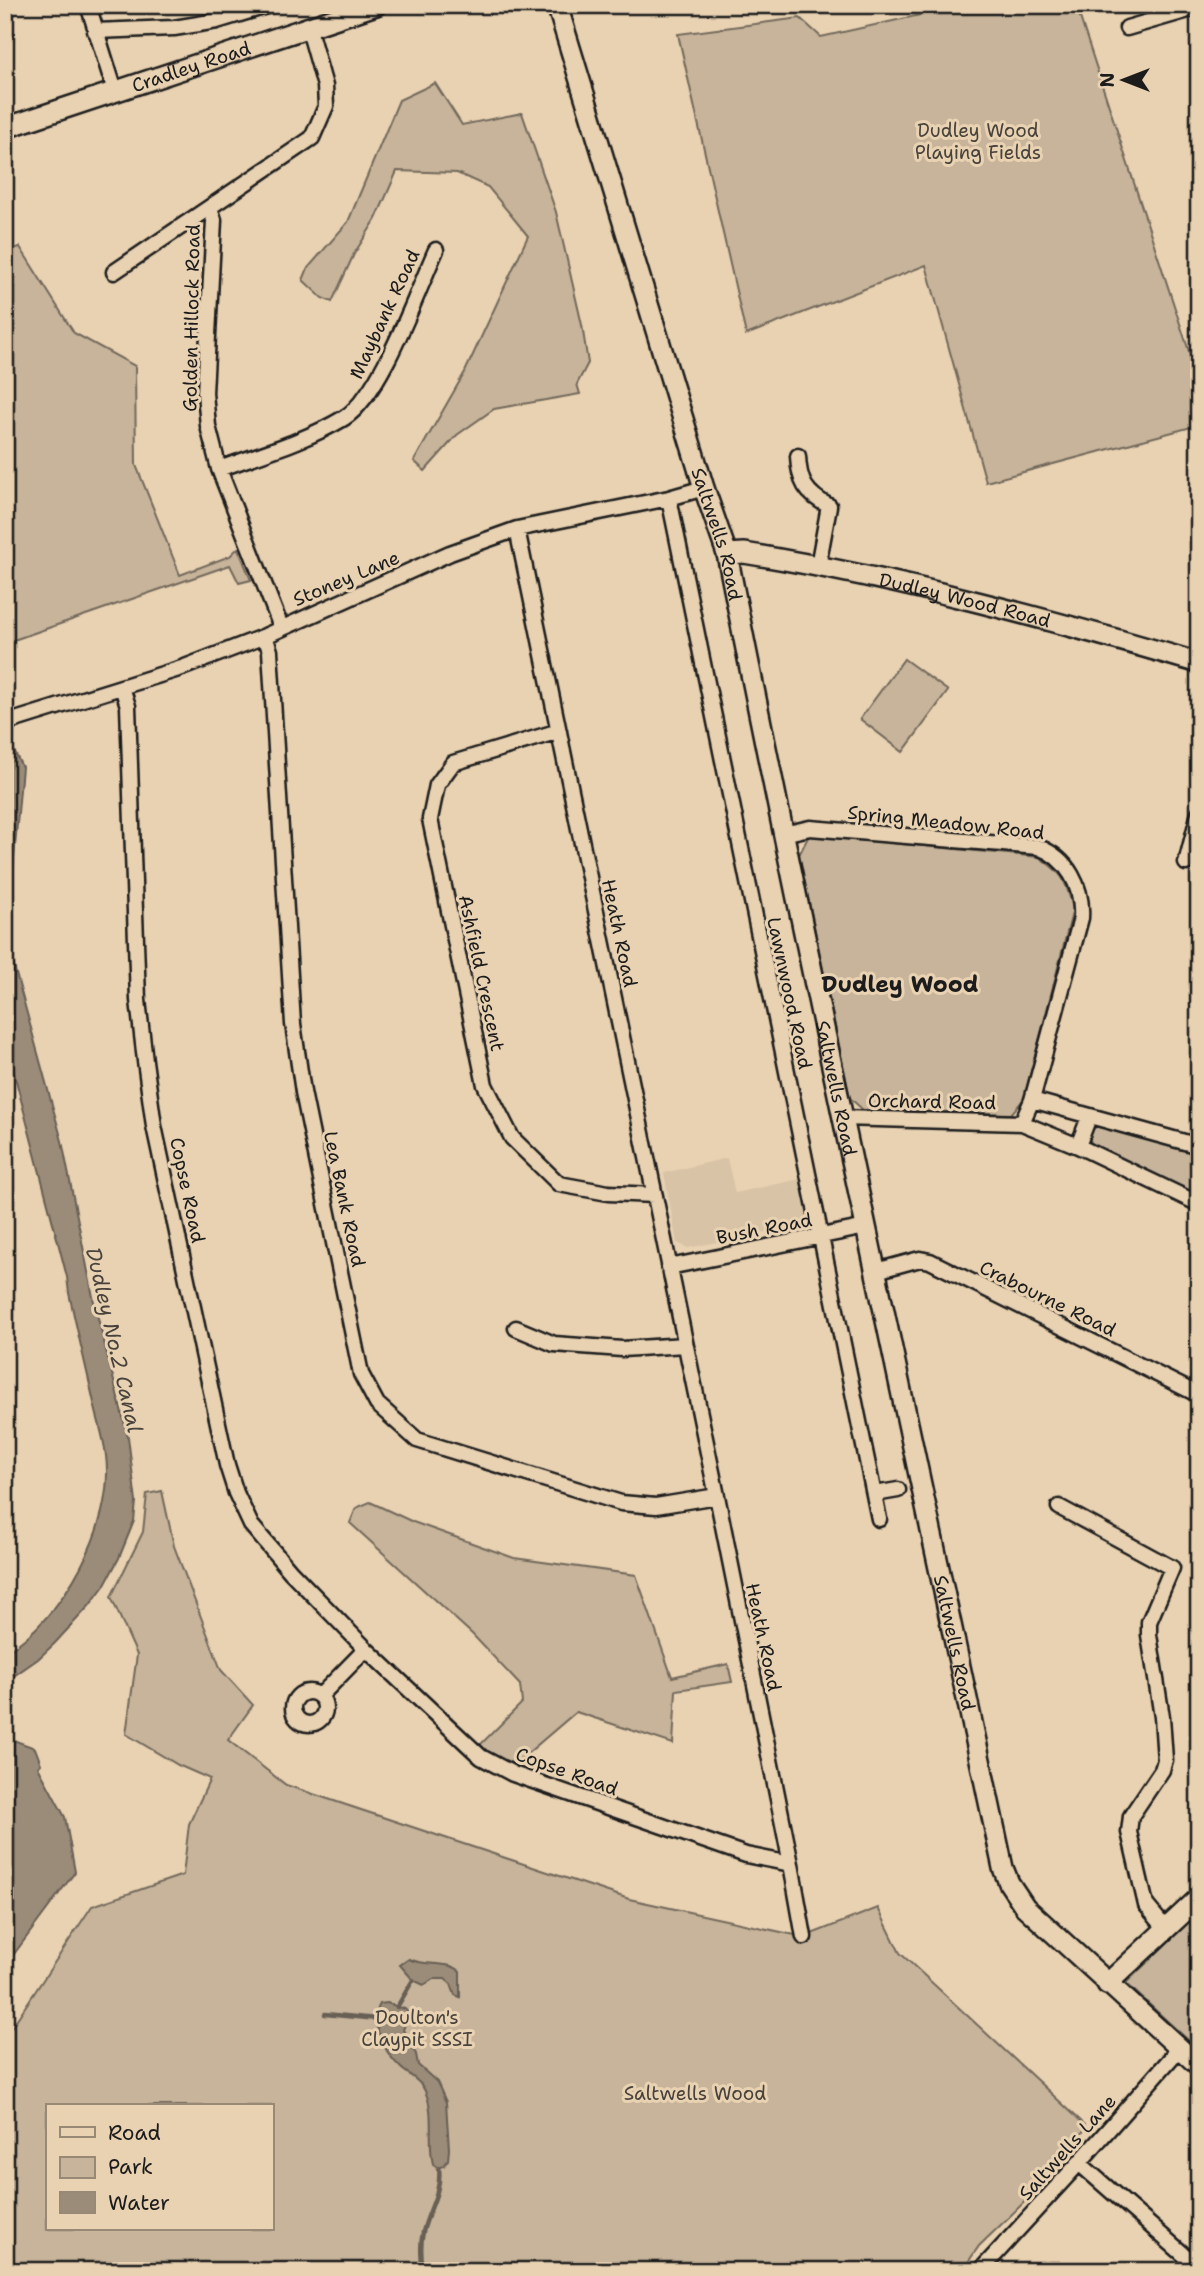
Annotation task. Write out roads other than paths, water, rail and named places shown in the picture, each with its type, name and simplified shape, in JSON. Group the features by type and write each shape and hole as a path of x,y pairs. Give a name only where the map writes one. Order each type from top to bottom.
{"street":[{"path":"88,5 115,90"},
{"path":"95,32 174,28 217,22 270,5"},
{"name":"Cradley Road","path":"5,128 376,5"},
{"name":"Saltwells Road","path":"557,5 704,488 727,554 841,1118 1003,1868 1009,1883 1025,1907 1199,2066"},
{"path":"1127,27 1199,7"},
{"name":"Golden Hillock Road","path":"114,272 312,138 326,106 325,86 308,26"},
{"name":"Golden Hillock Road","path":"210,208 214,220 214,262 205,393 208,426 219,469 281,627"},
{"name":"Maybank Road","path":"219,469 310,435 345,417 360,403 379,378 436,250"},
{"path":"798,456 801,481 815,499 829,506 818,566"},
{"name":"Stoney Lane","path":"9,722 182,668 264,636 450,553 517,528 669,498 704,488"},
{"name":"Lawnwood Road","path":"669,498 879,1520"},
{"name":"Heath Road","path":"517,528 717,1496 804,1937"},
{"name":"Dudley Wood Road","path":"727,554 744,553 850,571 1102,634 1199,663"},
{"name":"Lea Bank Road","path":"264,636 270,651 293,1024 303,1092 361,1374 371,1395 377,1404 417,1440 602,1498 639,1506 656,1506 717,1496"},
{"name":"Copse Road","path":"122,687 128,706 138,1000 154,1126 227,1465 251,1525 291,1572 366,1649 481,1757 513,1774 746,1855 791,1864"},
{"name":"Ashfield Crescent","path":"559,731 453,763 437,785 430,819 485,1085 512,1138 559,1184 608,1193 655,1195"},
{"path":"1186,863 1199,813"},
{"name":"Spring Meadow Road","path":"783,834 810,828 1038,847 1051,852 1064,864 1078,885 1082,904 1081,918 1032,1100"},
{"path":"1032,1100 1199,1146"},
{"name":"Orchard Road","path":"1022,1123 1032,1100"},
{"path":"1078,1146 1090,1117"},
{"name":"Orchard Road","path":"841,1118 1022,1123 1078,1146 1199,1204"},
{"name":"Bush Road","path":"669,1267 866,1227"},
{"name":"Crabourne Road","path":"876,1271 920,1259 930,1261 1199,1395"},
{"path":"516,1328 554,1344 622,1349 685,1345"},
{"path":"875,1494 898,1490"},
{"path":"1059,1507 1172,1568 1149,1622 1165,1760 1162,1770 1131,1816 1129,1832 1146,1905 1166,1928"},
{"path":"320,1696 366,1649"},
{"path":"1107,1984 1199,1898"},
{"name":"Saltwells Lane","path":"981,2271 1180,2048"},
{"path":"1079,2164 1199,2268"}],"water":[{"path":"5,733 22,767 10,904 12,959 62,1141 94,1302 128,1437 136,1502 134,1521 104,1586 55,1643 38,1659 5,1682 5,1653 47,1617 81,1567 102,1511 107,1483 104,1443 67,1277 5,1038"},
{"path":"5,1734 35,1748 41,1764 38,1767 65,1817 75,1872 5,1966"},
{"path":"409,1959 449,1966 460,1971 460,1997 455,1995 451,1984 445,1979 433,1979 424,1985 413,1980 400,1965"},
{"path":"387,2003 405,2009 409,2014 403,2030 416,2054 418,2065 437,2082 446,2102 448,2160 439,2168 433,2164 430,2107 424,2089 394,2061 380,2037 377,2012 380,2004"}],"waterway":[{"path":"397,2007 413,1980"},
{"path":"325,2014 377,2019"},
{"path":"423,2271 422,2237 437,2193 439,2168"}],"district":[{"name":"Dudley Wood","path":"900,984"}],"park label":[{"name":"Dudley Wood Playing Fields","path":"978,141"},
{"name":"Doulton's Claypit SSSI","path":"417,2028"},
{"name":"Saltwells Wood","path":"695,2093"}],"water label":[{"name":"Dudley No.2 Canal","path":"114,1340"}]}
